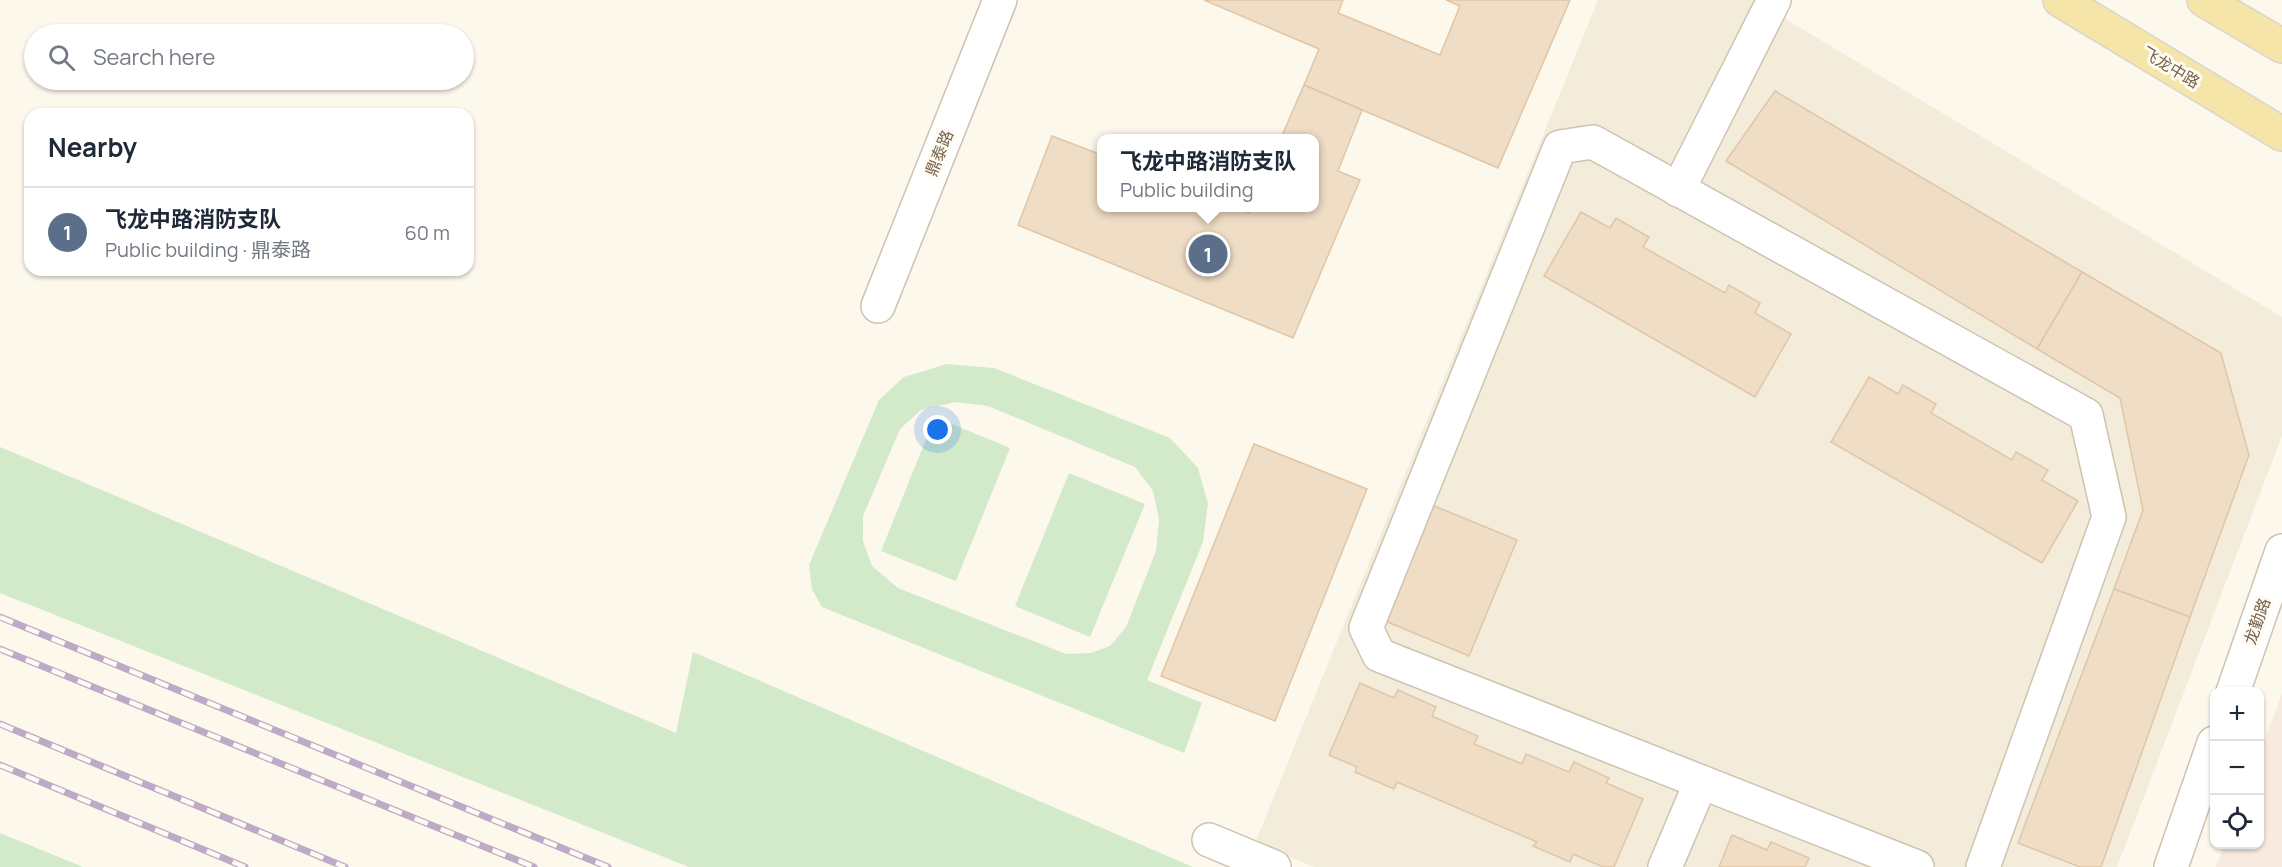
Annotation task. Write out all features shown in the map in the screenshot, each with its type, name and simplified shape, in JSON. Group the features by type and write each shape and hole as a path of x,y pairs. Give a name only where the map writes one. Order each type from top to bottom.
{"main road":[{"name":"飞龙中路","path":"2060,0 2282,134"},
{"path":"2204,0 2282,46"}],"street":[{"name":"鼎泰路","path":"878,306 1000,0"},
{"path":"1678,190 1774,0"},
{"path":"1917,867 1379,655 1366,628 1560,147 1593,142 2085,415 2109,517 1983,867"},
{"name":"龙勤路","path":"2235,687 2282,551"},
{"path":"2171,867 2210,755"},
{"path":"1665,867 1701,782"},
{"path":"1209,840 1274,867"}],"shaded area":[{"path":"1598,0 1754,0 2282,317 2282,436 2117,867 1315,867 1255,843"},
{"path":"2282,694 2282,867 2216,867 2223,849 2264,849 2264,742"}],"green space":[{"path":"947,364 994,368 1170,438 1198,468 1208,504 1203,542 1147,680 1202,703 1184,753 822,607 812,589 809,565 879,400 904,377","holes":["955,402 988,406 1135,467 1153,491 1159,519 1156,551 1126,627 1110,646 1091,653 1066,654 898,588 872,566 863,541 863,516 900,429 921,410"]},
{"path":"935,417 1010,448 956,581 881,551"},
{"path":"0,447 676,733 693,652 1193,867 689,867 0,593"},
{"path":"1069,473 1145,504 1090,637 1015,606"},
{"path":"0,833 83,867 0,867"}],"building":[{"path":"1204,0 1343,0 1338,13 1440,55 1460,6 1446,0 1570,0 1498,168 1304,85 1319,49"},
{"path":"1304,85 1362,110 1338,171 1360,180 1293,338 1018,225 1052,136 1097,153 1097,212 1319,212 1319,134 1283,134"},
{"path":"1775,91 2082,272 2037,349 1726,161"},
{"path":"1581,212 1610,228 1616,218 1649,237 1643,247 1725,293 1729,285 1760,303 1755,313 1791,334 1755,397 1544,276"},
{"path":"2082,272 2221,353 2249,455 2190,617 2114,589 2143,510 2120,398 2037,349"},
{"path":"1869,377 1898,394 1903,385 1936,404 1931,413 2012,460 2016,452 2048,470 2042,480 2078,501 2042,563 1831,442"},
{"path":"1254,444 1367,489 1275,721 1161,676"},
{"path":"1432,505 1517,540 1469,656 1383,620"},
{"path":"2114,589 2190,617 2101,867 2080,867 2018,843"},
{"path":"1360,683 1394,698 1398,690 1436,707 1432,716 1478,736 1474,744 1522,764 1526,754 1569,772 1574,762 1609,778 1606,783 1643,799 1614,867 1603,867 1573,854 1570,862 1533,846 1537,842 1397,782 1394,789 1355,772 1357,767 1329,755"},
{"path":"1732,835 1767,850 1771,842 1809,858 1805,867 1719,867"}],"railway":[{"path":"0,617 608,867"},
{"path":"0,649 534,867"},
{"path":"0,724 345,867"},
{"path":"0,765 245,867"}],"place":[{"name":"飞龙中路消防支队","path":"1208,254"}]}
